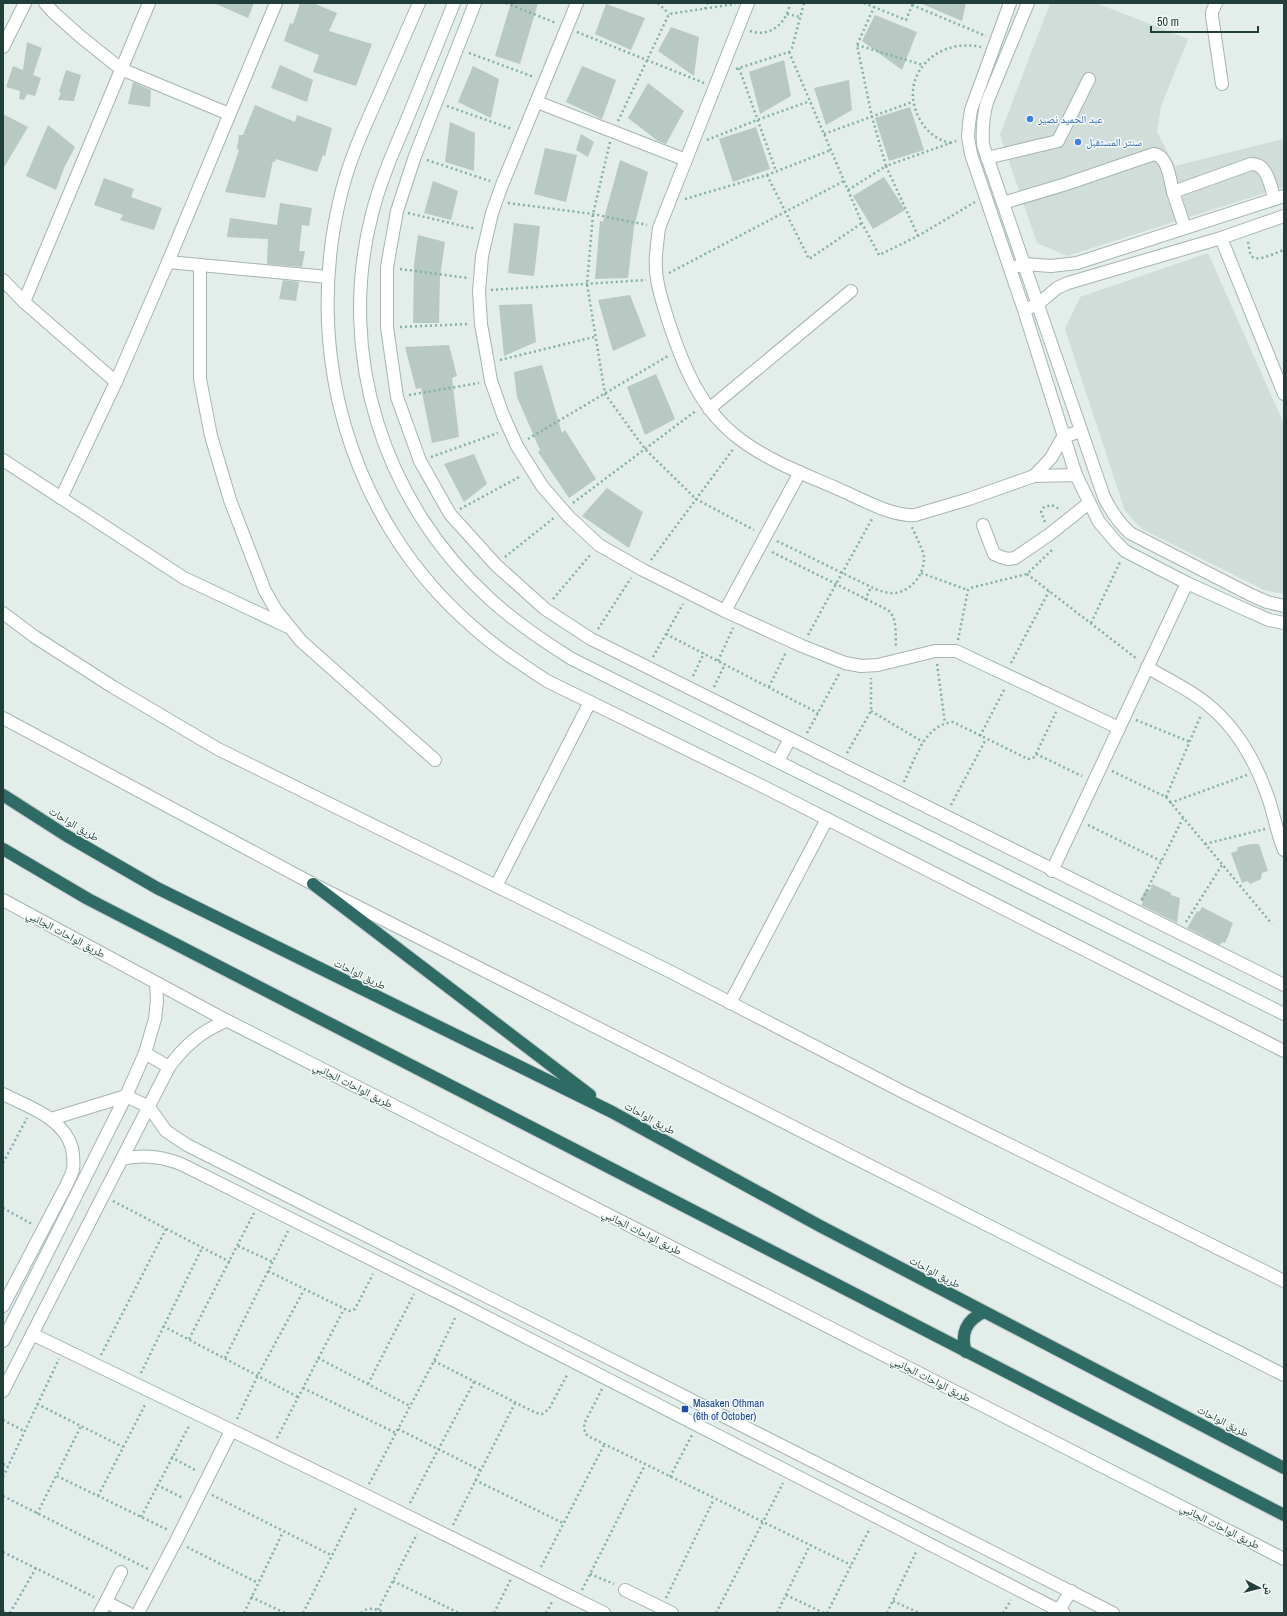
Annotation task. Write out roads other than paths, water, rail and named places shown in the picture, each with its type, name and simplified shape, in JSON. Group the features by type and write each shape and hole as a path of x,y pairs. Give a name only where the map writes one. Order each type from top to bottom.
{"highway":[{"name":"طريق الواحات","path":"3,795 67,836 163,891 612,1112 820,1226 1284,1468"},
{"path":"3,849 88,899 1284,1515"},
{"path":"313,884 612,1112"},
{"path":"966,1352 963,1338 964,1331 972,1319 984,1312"}],"street":[{"path":"3,47 26,3"},
{"path":"45,3 81,37 121,69 229,114"},
{"path":"24,302 149,3"},
{"path":"61,498 116,382 168,262 276,3"},
{"path":"419,3 350,163 334,224 328,277 327,308 329,346 339,404 355,460 380,512 395,537 429,582 471,626 495,646 548,681 827,819 1284,1051"},
{"path":"454,3 380,184 371,215 360,277 362,361 375,415 394,466 420,515 439,543 470,580 508,615 550,646 1284,1014"},
{"path":"475,3 415,156 397,211 387,267 387,327 397,397 420,461 450,514 496,565 545,609 591,639 1052,871 1179,932 1284,985"},
{"path":"577,3 502,185 496,201 482,256 480,285 481,324 491,381 503,415 517,446 542,486 563,511 599,545 640,569 725,611 797,644 845,663 861,666 872,666 897,661 935,651 956,651 1119,728"},
{"path":"748,3 659,228 655,253 657,279 678,351 692,384 707,406 724,426 757,452 878,507 907,516 969,499 1034,476 1076,475"},
{"path":"1010,3 971,110 968,124 968,137 971,154 1010,267 1076,475 1099,522 1125,550 1187,583 1263,617 1284,623"},
{"path":"1028,3 987,102 983,116 983,145 1081,431 1110,510 1119,523 1130,533 1251,595 1267,602 1284,606"},
{"path":"1216,3 1212,12 1222,84"},
{"path":"987,158 1058,141 1089,79"},
{"path":"537,102 686,160"},
{"path":"1002,203 1066,184 1154,154 1160,156 1164,161 1185,228"},
{"path":"1010,267 1024,264 1050,266 1077,263 1279,197 1265,171 1261,166 1256,164 1173,192"},
{"path":"1024,310 1038,304 1052,292 1068,283 1221,238 1284,216"},
{"path":"1221,238 1284,394"},
{"path":"168,262 328,277"},
{"path":"200,265 200,379 211,436 230,500 265,591 288,627 301,641 435,760"},
{"path":"3,280 24,302 116,382"},
{"path":"707,406 851,291"},
{"path":"1034,476 1051,458 1063,437 1081,431"},
{"path":"3,460 184,578 288,627"},
{"path":"725,611 800,472"},
{"path":"983,525 994,554 1008,559 1015,558 1022,555 1089,503"},
{"path":"1052,871 1187,583"},
{"path":"3,613 35,637 80,666 218,749 496,886 730,1003 904,1093 1284,1281"},
{"path":"1147,667 1206,703 1225,719 1258,771 1284,850"},
{"path":"496,886 590,702"},
{"path":"3,718 313,884 1284,1375"},
{"path":"778,761 790,739"},
{"path":"730,1003 827,819"},
{"name":"طريق الواحات الجانبي","path":"3,900 226,1021 1284,1559"},
{"path":"3,1341 126,1096 145,1053 155,1019 156,982"},
{"path":"3,1391 169,1067 188,1044 200,1034 226,1021"},
{"path":"145,1053 169,1067"},
{"path":"3,1094 51,1119 62,1128 70,1140 73,1154 73,1169 4,1302"},
{"path":"51,1119 126,1096 149,1107 166,1131 187,1145 1112,1613"},
{"path":"122,1159 142,1156 161,1157 171,1160 259,1202 698,1425 1061,1612 1071,1591"},
{"path":"424,1286 438,1272"},
{"path":"32,1334 363,1494 604,1613"},
{"path":"138,1613 159,1575 231,1431"},
{"path":"121,1572 103,1608 128,1613"},
{"path":"625,1590 667,1610"}],"place":[{"name":"عبد الحميد نصير","path":"1030,119"},
{"name":"سنتر المستقبل","path":"1078,142"},
{"name":"Masaken Othman (6th of October)","path":"685,1409"}]}
